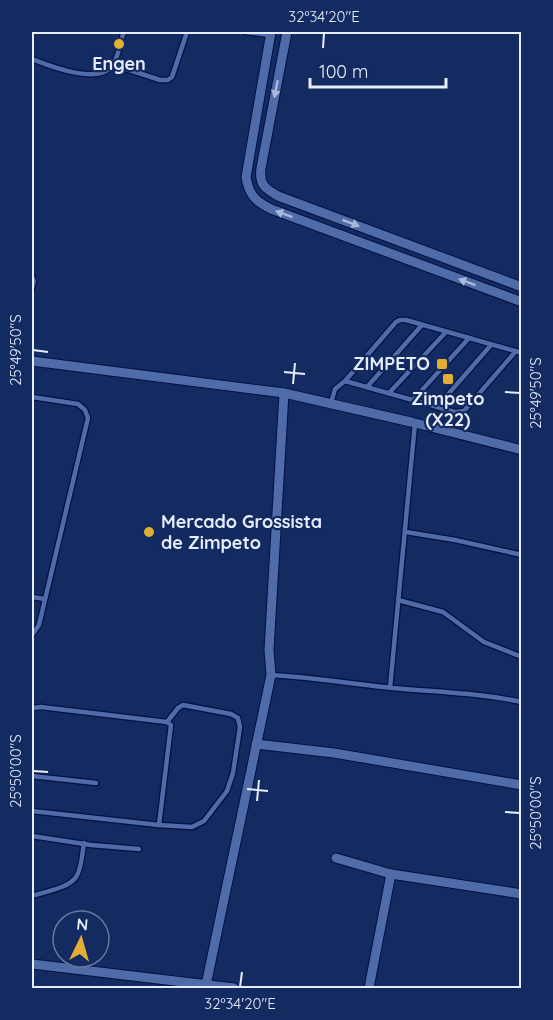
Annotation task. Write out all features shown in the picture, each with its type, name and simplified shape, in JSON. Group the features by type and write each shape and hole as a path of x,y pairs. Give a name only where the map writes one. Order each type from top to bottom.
{"street":[{"path":"287,32 261,168 262,184 278,196 522,287"},
{"path":"271,33 246,177 253,197 271,209 522,302"},
{"path":"32,361 284,393 522,450"},
{"path":"206,985 271,675 269,650 284,393"},
{"path":"256,744 328,752 522,785"},
{"path":"336,858 391,874 522,894"},
{"path":"369,988 391,874"},
{"path":"32,964 234,988"}],"lane":[{"path":"32,59 65,71 94,75 114,65 124,32"},
{"path":"114,65 160,80 168,80 172,77 187,32"},
{"path":"246,32 271,33"},
{"path":"32,277 34,281 32,288"},
{"path":"331,403 335,389 400,320 519,352 464,411 455,412 345,381"},
{"path":"367,387 422,325"},
{"path":"389,393 446,332"},
{"path":"413,400 469,338"},
{"path":"437,407 491,345"},
{"path":"32,397 78,404 85,410 88,418 39,625 32,635"},
{"path":"390,688 415,423"},
{"path":"406,532 522,555"},
{"path":"32,597 45,599"},
{"path":"398,600 443,612 484,642 522,657"},
{"path":"271,675 487,696 522,702"},
{"path":"32,811 159,825 192,827 199,825 227,791 233,773 240,727 238,718 231,714 183,705 167,722"},
{"path":"32,708 167,722 171,725 159,825"},
{"path":"32,776 96,783"},
{"path":"32,836 139,849"},
{"path":"32,896 67,885 75,879 84,843"}],"place":[{"name":"Engen","path":"119,44"},
{"name":"ZIMPETO","path":"442,364"},
{"name":"Zimpeto (X22)","path":"448,379"},
{"name":"Mercado Grossista de Zimpeto","path":"149,532"}]}
